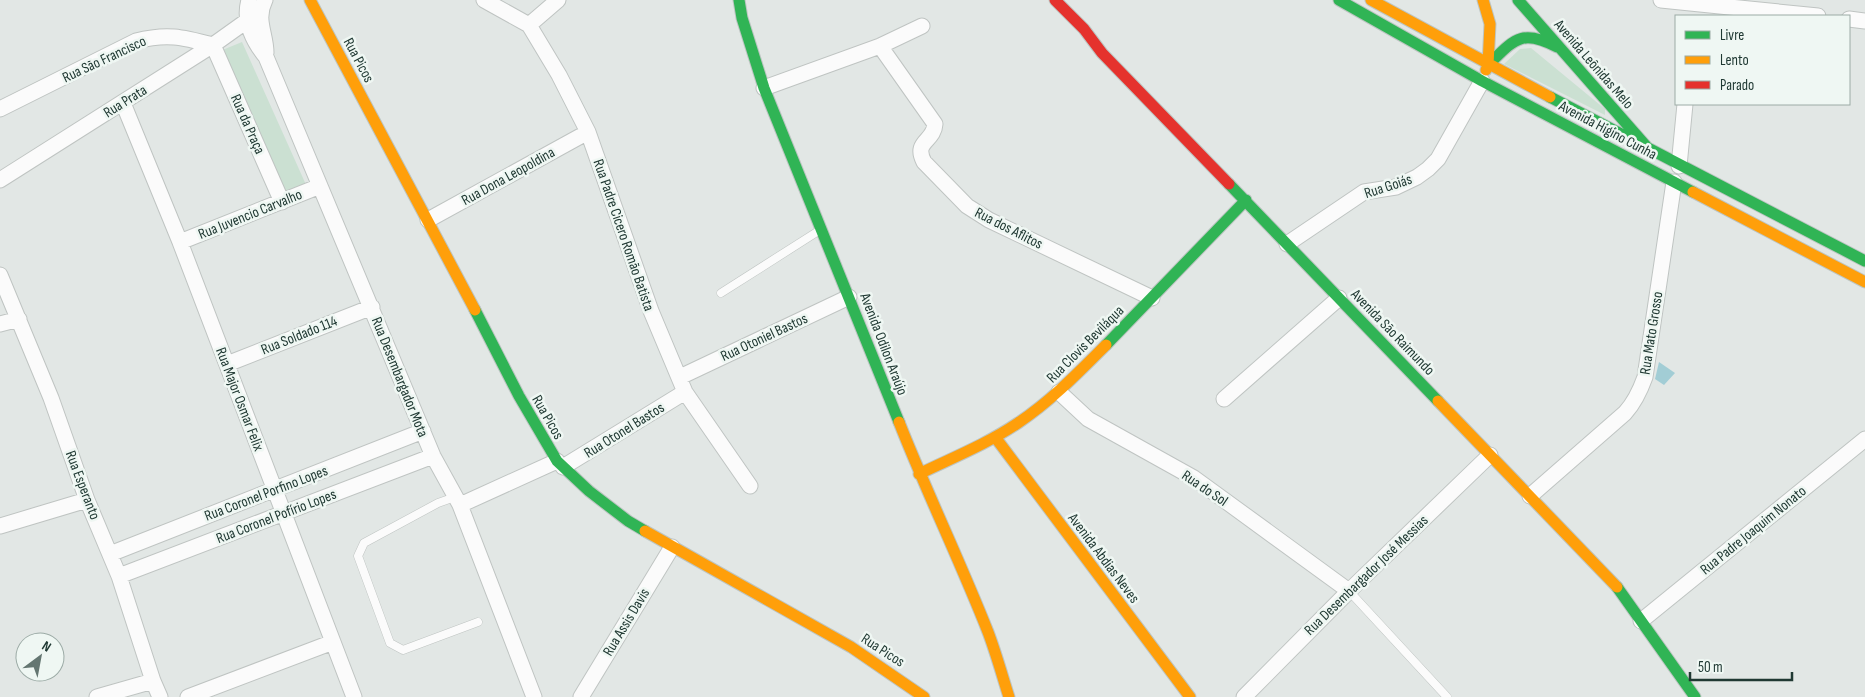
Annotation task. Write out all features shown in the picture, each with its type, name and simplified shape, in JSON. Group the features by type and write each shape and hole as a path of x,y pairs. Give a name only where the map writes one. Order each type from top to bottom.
{"main road":[{"name":"Rua Picos","path":"310,0 428,220 519,396 560,464 607,506 672,547 852,647 924,697"},
{"name":"Avenida Odilon Araújo","path":"739,0 742,18 764,88 919,474 954,550 989,634 1009,697"},
{"name":"Avenida São Raimundo","path":"1055,0 1084,29 1102,52 1614,584 1695,697"},
{"name":"Avenida Higino Cunha","path":"1339,0 1482,81 1865,282"},
{"name":"Avenida Higino Cunha","path":"1371,0 1488,66 1865,261"},
{"path":"1482,81 1488,66 1491,26 1490,17 1483,0"},
{"name":"Avenida Leônidas Melo","path":"1518,0 1648,148"},
{"path":"1488,66 1508,47 1524,37 1542,38 1562,50"},
{"name":"Rua Clovis Beviláqua","path":"919,474 995,437 1024,419 1059,392 1246,200"},
{"name":"Avenida Abdias Neves","path":"995,437 1190,697"}],"street":[{"name":"Rua Desembargador Mota","path":"249,0 248,20 258,46 266,57 433,456 457,501 534,697"},
{"name":"Rua Desembargador Mota","path":"265,0 261,8 260,18 266,45 266,57"},
{"path":"484,0 529,25 558,0"},
{"path":"1661,0 1694,7 1804,15"},
{"path":"1850,19 1865,21"},
{"name":"Rua Prata","path":"0,180 213,45 248,20"},
{"name":"Rua Padre Cicero Romão Batista","path":"529,25 559,76 588,132 651,311 685,392 750,486"},
{"path":"764,88 880,46 922,26"},
{"name":"Rua São Francisco","path":"0,109 136,41 153,37 171,36 213,45"},
{"name":"Rua da Praça","path":"213,45 282,202"},
{"name":"Rua dos Aflitos","path":"880,46 935,124 933,133 920,150 924,162 967,206 1012,232 1152,298"},
{"name":"Rua Goiás","path":"1287,244 1364,192 1396,187 1417,177 1428,169 1438,159 1482,81"},
{"name":"Rua Major Osmar Felix","path":"123,103 180,242 354,697"},
{"path":"1679,166 1685,105"},
{"name":"Rua Dona Leopoldina","path":"428,220 588,132"},
{"name":"Rua Mato Grosso","path":"1530,496 1625,414 1639,394 1645,377 1674,182"},
{"name":"Rua Juvencio Carvalho","path":"180,242 320,186"},
{"path":"1848,273 1865,261"},
{"name":"Rua Esperanto","path":"0,275 51,398 87,500 119,576 160,697"},
{"name":"Rua Otoniel Bastos","path":"680,377 849,297"},
{"path":"1224,399 1339,298"},
{"name":"Rua Soldado 114","path":"227,364 372,307"},
{"path":"0,324 19,319"},
{"name":"Rua Otonel Bastos","path":"457,501 560,464 685,392"},
{"name":"Rua do Sol","path":"1059,392 1088,418 1194,478 1349,591"},
{"name":"Rua Coronel Porfino Lopes","path":"110,554 423,431"},
{"name":"Rua Padre Joaquim Nonato","path":"1642,621 1865,439"},
{"name":"Rua Desembargador José Messias","path":"1244,697 1349,591 1490,455"},
{"name":"Rua Coronel Pofírio Lopes","path":"119,576 433,456"},
{"path":"0,526 87,500"},
{"name":"Rua Assis Davis","path":"581,697 672,547"},
{"path":"188,697 333,642"},
{"path":"97,697 153,681"}],"lane":[{"path":"721,293 821,229"},
{"path":"457,501 438,503 364,543 358,556 390,643 403,650 478,622"},
{"path":"1349,591 1447,697"}],"green space":[{"path":"242,42 307,187 286,197 220,51"},
{"path":"1531,48 1605,109 1605,115 1504,64 1520,49"}],"water":[{"path":"1659,362 1675,373 1664,385 1655,379"}],"traffic: fast":[{"path":"739,0 742,18 764,88 899,422"},
{"path":"1339,0 1482,81 1693,192"},
{"path":"1518,0 1646,146"},
{"path":"1488,65 1512,43 1526,38 1535,38 1557,47"},
{"path":"1550,97 1865,261"},
{"path":"1229,184 1438,401"},
{"path":"1106,345 1246,200"},
{"path":"475,310 519,396 557,461 589,491 628,521 645,531"},
{"path":"1617,587 1695,697"}],"traffic: slow":[{"path":"310,0 475,310"},
{"path":"1371,0 1550,97"},
{"path":"1483,0 1490,24 1488,65 1486,70"},
{"path":"1693,192 1865,282"},
{"path":"919,474 982,444 1018,423 1053,396 1106,345"},
{"path":"1438,401 1617,587"},
{"path":"899,422 988,632 1009,697"},
{"path":"995,437 1190,697"},
{"path":"645,531 851,647 924,697"}],"traffic: jam":[{"path":"1055,0 1084,29 1102,53 1229,184"}]}
